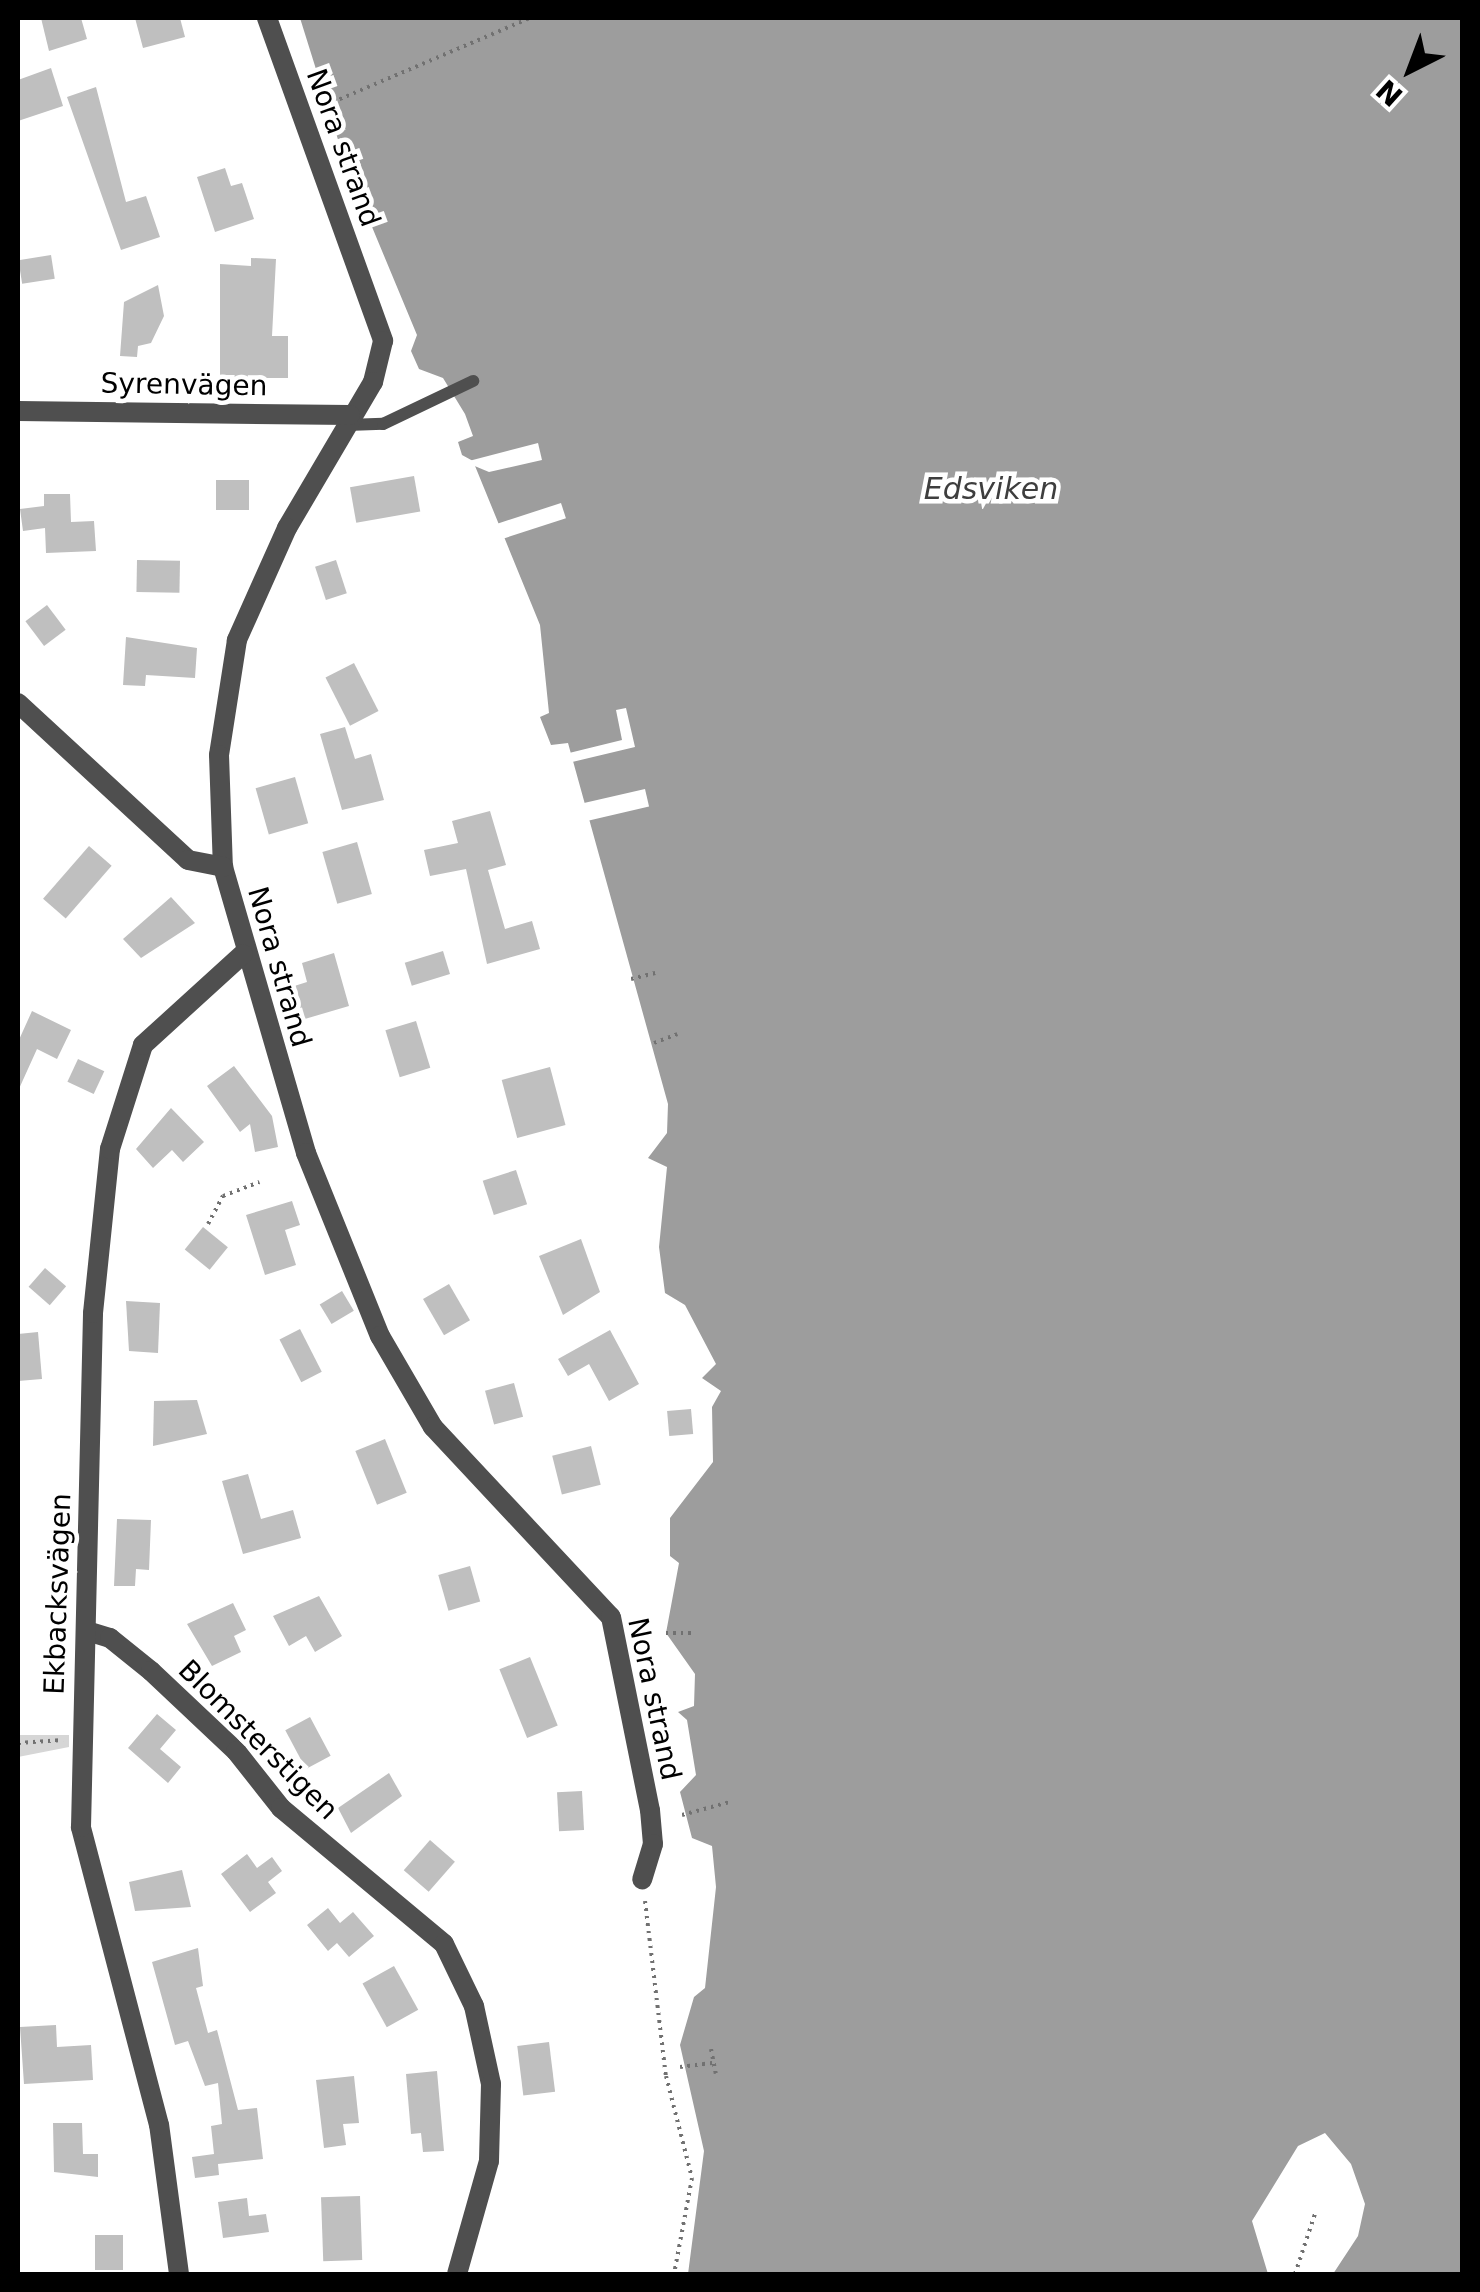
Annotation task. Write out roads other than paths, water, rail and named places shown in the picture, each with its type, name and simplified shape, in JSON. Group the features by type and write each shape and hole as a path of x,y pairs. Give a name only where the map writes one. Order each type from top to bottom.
{"street":[{"name":"Nora strand","path":"267,18 383,341 372,382 259,581 237,640 219,755 223,867 242,954 311,1166 380,1336 457,1456 612,1617 650,1810 653,1844 642,1879"},
{"name":"Syrenvägen","path":"18,410 347,420"},
{"path":"21,718 188,860 223,867"},
{"name":"Ekbacksvägen","path":"179,2274 159,2125 81,1828 94,1313 110,1149 144,1046 242,954"},
{"name":"Blomsterstigen","path":"87,1631 110,1638 151,1671 236,1752 280,1808 444,1944 474,2006 492,2084 490,2160 457,2274"}],"lane":[{"path":"347,420 383,424 473,381"}],"water":[{"name":"Edsviken","path":"300,18 1462,18 1462,2274 1333,2274 1358,2236 1365,2204 1351,2164 1325,2133 1298,2146 1252,2221 1268,2274 688,2274 704,2151 680,2045 694,1997 705,1988 716,1887 712,1846 692,1838 680,1792 696,1775 687,1720 678,1712 694,1706 695,1674 666,1633 679,1563 670,1556 670,1518 713,1462 712,1407 721,1391 702,1378 716,1364 685,1305 665,1293 659,1247 667,1167 648,1158 667,1133 668,1104 568,743 551,745 540,717 549,713 540,625 473,461 462,455 458,442 473,436 465,414 443,378 419,369 411,351 417,335 345,162"}]}
